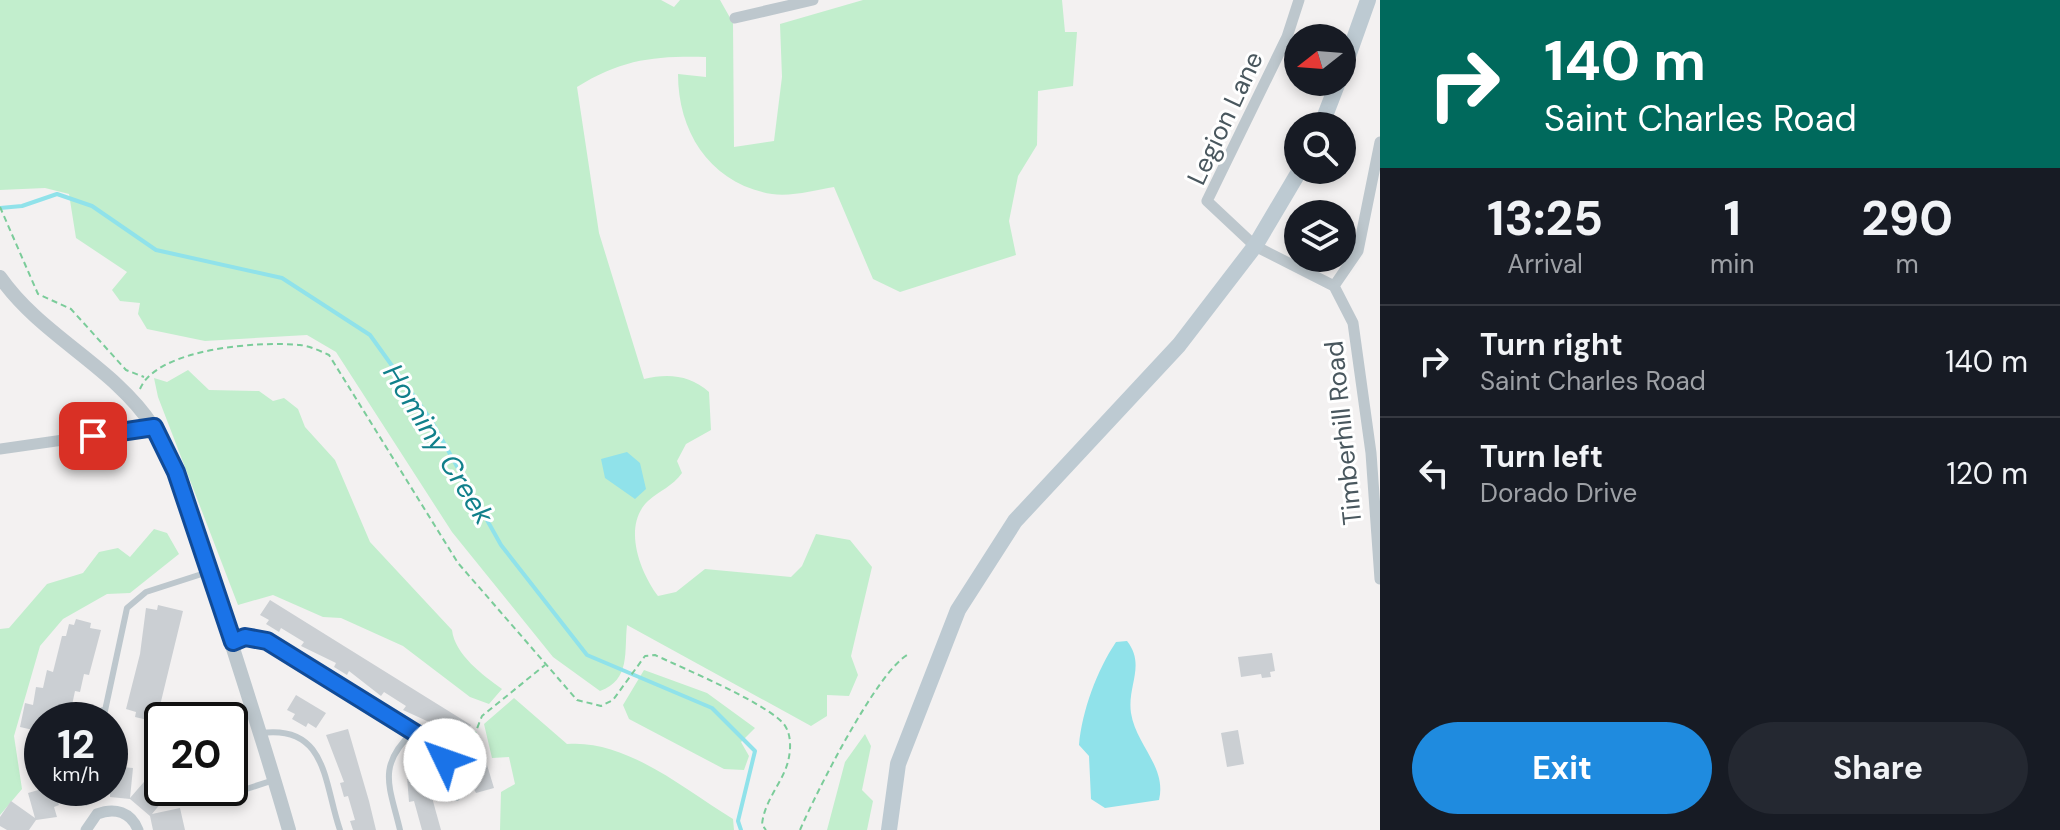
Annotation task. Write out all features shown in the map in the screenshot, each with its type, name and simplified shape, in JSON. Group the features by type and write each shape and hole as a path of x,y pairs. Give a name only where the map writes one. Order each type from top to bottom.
{"main road":[{"path":"1356,34 1368,0"},
{"path":"889,830 898,764 958,610 1015,521 1179,345 1255,246 1292,184"}],"street":[{"path":"735,18 813,0"},
{"name":"Legion Lane","path":"1299,0 1287,37 1207,201 1255,246 1334,286"},
{"path":"1334,286 1358,251 1380,142"},
{"path":"0,277 41,324 135,402 154,427 176,472 233,642 289,830"},
{"name":"Timberhill Road","path":"1334,286 1353,323 1371,453 1380,579"},
{"path":"0,449 154,427"},
{"path":"86,830 97,814 115,810 131,818 138,830"}],"lane":[{"path":"105,702 127,608 146,592 208,572"},
{"path":"233,642 245,637 267,641 433,744 447,766 457,798"},
{"path":"400,830 387,771 396,747 413,732"},
{"path":"261,733 287,733 312,748 326,776 340,830"},
{"path":"248,788 275,779"}],"path":[{"path":"0,207 38,294 71,309 126,370 145,377"},
{"path":"135,402 145,377 166,364 208,352 302,345 329,355 458,563 585,705 601,706 621,690 645,656 655,655 744,699 784,723 791,742 788,762 763,810 762,825 766,830"},
{"path":"800,830 848,734 896,663 909,654"},
{"path":"447,766 466,756 482,716 546,664"}],"green space":[{"path":"0,0 661,0 674,7 680,0 720,0 733,23 734,147 774,141 782,77 780,24 863,0 1062,0 1065,32 1077,32 1073,86 1038,91 1037,145 1018,176 1009,221 1016,255 900,292 873,279 834,187 787,195 772,194 732,179 715,167 702,152 684,116 678,74 706,77 706,57 639,61 609,70 577,87 599,233 644,379 678,377 694,382 709,392 711,430 686,444 677,461 682,473 640,511 636,523 636,549 645,575 658,596 676,592 705,569 791,577 802,566 816,534 850,540 872,567 851,656 858,675 849,696 827,695 827,716 811,726 627,625 621,672 617,680 600,691 553,657 452,532 336,352 307,335 205,341 147,329 138,314 140,303 120,301 112,290 127,272 76,238 69,194 45,188 0,190"},
{"path":"188,370 209,390 259,391 273,401 284,398 298,409 305,427 335,460 370,542 452,630 458,648 471,664 502,689 489,704 470,697 403,646 341,618 323,617 273,595 238,605 158,397 154,378 167,382"},
{"path":"154,529 167,533 179,554 130,593 107,594 63,619 40,646 14,736 22,789 0,815 0,629 9,628 47,584 83,573 99,552 118,548 130,557"},
{"path":"644,670 707,693 755,728 741,742 749,756 744,770 724,769 629,719 623,705"},
{"path":"514,698 567,744 611,749 654,768 733,819 734,830 500,830 501,792 515,784 509,757 492,758 484,724"},
{"path":"865,734 871,746 862,790 873,801 867,830 827,830 845,762"}],"water":[{"path":"627,452 640,463 646,489 635,499 605,478 601,459"},
{"path":"1127,641 1136,667 1131,713 1159,777 1159,800 1105,808 1091,799 1089,756 1079,745 1087,705 1103,665 1116,642"}],"building":[{"path":"270,600 471,725 461,741 438,732 440,727 403,710 406,706 384,692 381,696 349,671 347,675 334,667 336,663 301,646 304,642 281,628 279,632 266,624 269,620 260,615"},
{"path":"158,605 183,611 161,702 144,702 144,719 135,717 136,712 128,710 128,702 140,654 146,608 157,610"},
{"path":"76,619 91,623 90,628 101,630 89,675 84,674 80,692 75,691 73,702 34,702 36,687 43,688 47,670 53,672 62,636 66,636 69,624 74,625"},
{"path":"1272,653 1275,671 1270,672 1271,677 1262,678 1261,674 1241,677 1238,657"},
{"path":"296,695 326,713 316,728 308,723 306,727 292,719 295,714 287,710"},
{"path":"24,708 24,728 20,727"},
{"path":"348,729 376,830 353,830 350,821 355,820 348,796 344,797 340,783 344,782 326,735"},
{"path":"1238,730 1244,764 1227,767 1221,733"},
{"path":"484,755 494,788 476,793 464,770 469,769 466,761"},
{"path":"128,768 133,768 130,798 144,782 144,806 159,806 152,814 180,808 185,830 153,830 150,816 130,799"},
{"path":"425,772 441,830 422,830 414,801 409,802 407,777"},
{"path":"11,801 35,818 32,806 56,806 54,807 57,817 36,820 29,830 7,830 0,826 0,817"}],"waterway":[{"name":"Hominy Creek","path":"0,208 22,206 57,194 92,206 156,250 282,278 370,335 431,420 501,545 587,655 712,708 755,751 738,821 741,830"}],"route":[{"path":"93,436 154,427 176,472 233,642 245,637 267,641 433,744 445,760"}]}
